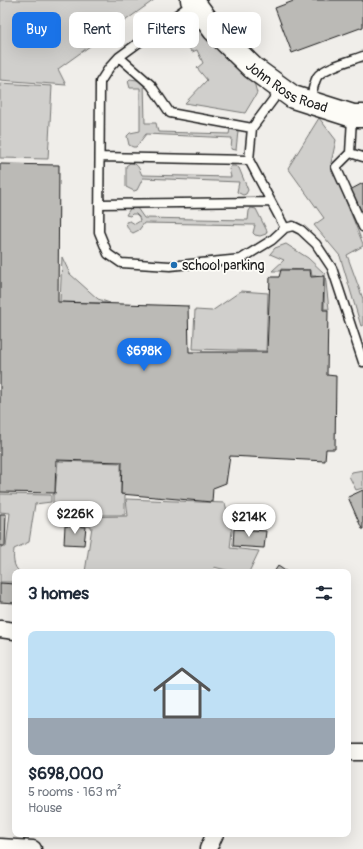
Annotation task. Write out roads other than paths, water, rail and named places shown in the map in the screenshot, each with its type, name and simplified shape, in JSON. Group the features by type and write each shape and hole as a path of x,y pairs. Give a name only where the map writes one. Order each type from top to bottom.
{"street":[{"name":"John Ross Road","path":"193,1 214,30 253,68 293,97 358,116"},
{"path":"0,629 12,631"},
{"path":"351,752 363,752"},
{"path":"208,849 214,837"},
{"path":"0,847 33,849"}],"lane":[{"path":"193,1 119,57 109,68 100,82 99,232 108,254 121,262 170,266 241,259 272,240 286,228 293,226 301,230 316,244 332,268 363,362"},
{"path":"310,102 318,76 326,70 363,56"},
{"path":"119,57 151,85 170,113 252,128"},
{"path":"281,88 252,128 249,160 286,228"},
{"path":"358,116 350,153 336,167 363,227"},
{"path":"350,153 363,157"},
{"path":"100,157 249,160"},
{"path":"99,204 271,202"}],"place":[{"name":"school parking","path":"174,265"}]}
